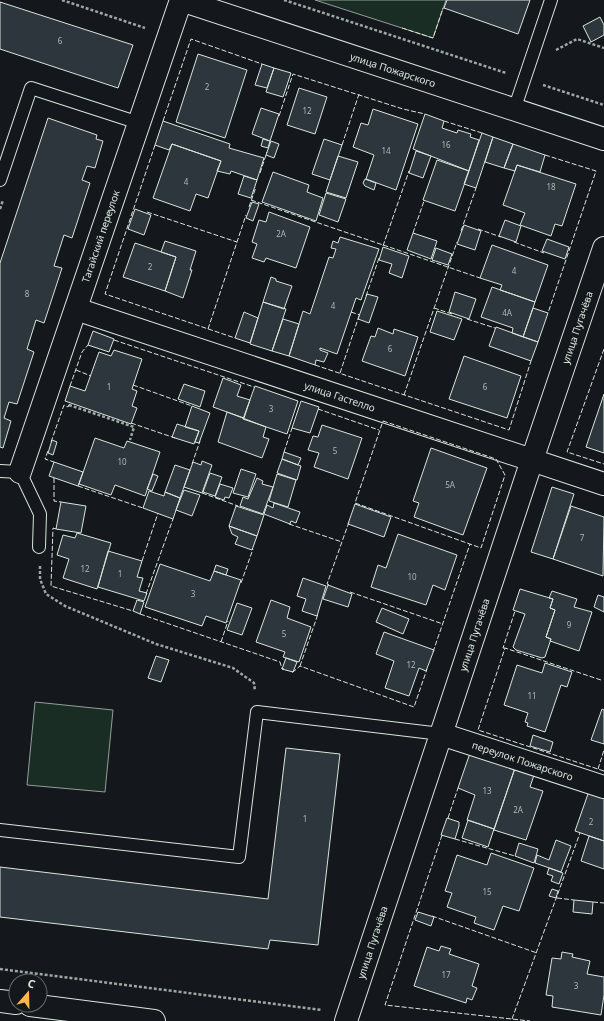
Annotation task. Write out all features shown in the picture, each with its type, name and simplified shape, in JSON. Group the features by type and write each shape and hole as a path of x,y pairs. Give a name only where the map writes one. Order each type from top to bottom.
{"street":[{"name":"Тагайский переулок","path":"10,472 46,397 181,0"},
{"name":"улица Пожарского","path":"181,0 604,139"},
{"name":"улица Пугачёва","path":"347,1017 604,248"},
{"name":"улица Гастелло","path":"76,309 604,484"},
{"name":"переулок Пожарского","path":"441,734 604,787"},
{"path":"48,1007 154,1021"}],"lane":[{"path":"514,110 551,0"},
{"path":"0,180 31,88 139,123"},
{"path":"10,472 40,514 39,547"},
{"path":"0,830 240,857 257,712 441,734"}],"path":[{"path":"62,0 168,36"},
{"path":"284,0 604,105"},
{"path":"530,63 577,39 604,48"},
{"path":"0,209 5,194"},
{"path":"46,397 134,427 130,440"},
{"path":"39,547 40,579 46,594 65,606 156,644 233,668 254,683 257,712"},
{"path":"0,969 347,1017"}],"green space":[{"path":"315,0 446,0 433,38"},
{"path":"35,702 113,710 105,792 27,785"}],"building":[{"path":"447,0 530,0 518,34 444,8"},
{"path":"0,2 133,45 118,88 0,49"},
{"path":"600,17 604,25 604,35 591,42 583,26"},
{"path":"198,54 247,70 225,138 176,122"},
{"path":"262,64 274,68 267,88 255,85"},
{"path":"274,68 291,73 283,97 266,92"},
{"path":"299,88 327,97 315,134 287,125"},
{"path":"261,108 279,114 270,141 252,134"},
{"path":"373,109 418,124 396,190 366,179 374,155 353,147 361,123 368,125"},
{"path":"425,114 444,121 442,128 457,133 458,130 471,134 470,137 479,140 469,171 413,149"},
{"path":"48,118 97,135 96,139 103,141 95,168 87,166 82,180 90,183 72,238 64,235 54,266 62,268 44,323 36,320 27,349 34,352 17,404 9,402 4,418 11,421 3,448 0,447 0,263"},
{"path":"163,121 230,144 229,148 264,158 257,180 231,171 230,174 217,171 221,161 172,144 169,150 155,145"},
{"path":"482,133 493,137 476,188 464,184"},
{"path":"493,137 513,144 504,168 485,162"},
{"path":"263,139 270,141 268,148 261,146"},
{"path":"324,139 342,145 330,180 312,174"},
{"path":"271,141 279,144 274,158 266,155"},
{"path":"172,144 221,161 208,198 196,194 190,211 153,198"},
{"path":"513,144 545,155 540,172 517,165 515,171 504,168"},
{"path":"416,151 431,156 423,178 409,173"},
{"path":"338,156 358,162 346,198 326,192"},
{"path":"437,160 469,171 455,211 423,200"},
{"path":"517,165 576,184 562,226 555,224 551,236 520,225 525,213 503,205"},
{"path":"273,172 309,185 307,192 323,198 316,221 262,202"},
{"path":"244,176 257,180 251,198 238,194"},
{"path":"365,179 376,183 374,190 365,186 363,183"},
{"path":"326,193 346,199 338,222 319,215"},
{"path":"252,202 259,204 253,221 246,218"},
{"path":"135,209 151,215 144,235 128,229"},
{"path":"269,212 310,227 296,268 266,258 264,262 252,258 257,244 252,242 259,220 266,222"},
{"path":"505,220 521,226 516,242 499,236"},
{"path":"464,225 481,231 475,250 457,244"},
{"path":"413,233 437,241 431,259 407,250"},
{"path":"340,237 379,249 361,300 356,298 337,354 320,348 320,350 328,353 324,362 316,360 315,365 289,356 303,311 310,314 329,257 333,258 336,249 331,248 333,241 338,243"},
{"path":"547,239 569,247 565,259 542,251"},
{"path":"165,241 196,251 190,270 192,270 183,298 165,291 176,257 161,252"},
{"path":"135,243 176,257 165,291 123,277"},
{"path":"492,245 548,265 535,302 500,290 502,285 480,278"},
{"path":"383,247 409,256 402,278 389,273 392,264 379,260"},
{"path":"436,248 452,254 448,265 432,260"},
{"path":"271,277 276,279 276,281 292,286 284,309 263,302"},
{"path":"492,287 535,302 523,337 512,333 513,328 481,317"},
{"path":"455,292 476,299 469,319 449,312"},
{"path":"367,294 378,297 369,323 358,319"},
{"path":"263,302 286,309 272,351 250,344"},
{"path":"533,308 548,313 538,342 523,337"},
{"path":"437,311 462,319 454,340 430,332"},
{"path":"244,312 258,318 250,343 235,338"},
{"path":"283,319 299,324 289,356 272,351"},
{"path":"496,327 538,342 531,361 489,346"},
{"path":"378,328 393,334 394,329 418,337 405,376 362,361 371,336 375,337"},
{"path":"93,331 114,339 109,352 88,345"},
{"path":"114,350 142,359 132,389 137,391 132,406 137,408 131,424 65,401 70,386 85,391 99,352 111,356"},
{"path":"464,356 521,376 507,418 449,399"},
{"path":"223,378 241,385 237,396 250,400 244,418 213,407"},
{"path":"184,384 205,391 200,407 178,399"},
{"path":"255,386 298,401 287,434 243,419"},
{"path":"604,394 604,453 586,447"},
{"path":"301,401 319,407 310,433 292,428"},
{"path":"192,406 210,413 199,443 195,442 199,431 185,427"},
{"path":"227,412 266,427 263,437 269,439 262,458 218,442"},
{"path":"177,424 199,431 194,444 172,437"},
{"path":"322,425 362,438 348,479 314,467 319,453 308,450 313,436 318,437"},
{"path":"95,438 124,448 127,441 160,452 145,496 115,485 111,495 79,484"},
{"path":"52,440 57,442 53,455 48,453"},
{"path":"431,448 487,468 463,535 414,517 419,503 413,501"},
{"path":"284,452 301,458 298,465 282,459"},
{"path":"282,459 301,466 297,480 277,473"},
{"path":"202,461 212,465 202,493 184,487 193,462 201,465"},
{"path":"54,462 83,472 78,486 49,476"},
{"path":"175,465 190,470 180,498 165,492"},
{"path":"241,469 256,474 248,497 233,493"},
{"path":"210,473 222,477 215,496 203,492"},
{"path":"153,474 158,476 152,491 147,489"},
{"path":"277,474 296,480 288,507 269,501"},
{"path":"257,478 263,481 262,484 273,487 263,514 240,506 243,497 248,499"},
{"path":"220,484 233,488 229,498 225,497 224,500 215,497"},
{"path":"552,487 574,494 553,559 531,552"},
{"path":"184,490 200,495 192,516 176,510"},
{"path":"149,491 164,496 165,492 180,498 173,519 143,508"},
{"path":"61,502 86,506 81,533 56,529"},
{"path":"274,503 300,512 296,523 291,521 290,524 264,514 267,505 273,508"},
{"path":"355,504 391,517 384,537 348,524"},
{"path":"236,506 264,515 257,536 229,526"},
{"path":"571,506 604,517 603,576 553,559"},
{"path":"229,526 257,536 252,550 235,544 238,537 232,534"},
{"path":"77,533 111,543 97,589 63,578 69,559 57,555 63,535 75,538"},
{"path":"398,534 457,555 445,590 433,585 426,605 371,587 378,565 386,568"},
{"path":"108,551 142,561 137,577 143,578 139,591 147,593 144,601 98,587"},
{"path":"160,564 210,581 214,571 241,580 226,623 206,616 202,626 145,607"},
{"path":"216,565 228,569 226,575 214,571"},
{"path":"303,578 326,586 317,616 302,611 306,599 297,596"},
{"path":"328,585 352,594 348,607 323,599"},
{"path":"520,589 553,599 550,608 555,610 546,637 551,639 545,657 542,658 516,650 513,647 525,614 513,610"},
{"path":"552,591 577,599 574,607 592,612 579,651 550,641 551,639 546,637 555,610 550,608 553,599 549,598"},
{"path":"598,595 604,597 604,612 594,607"},
{"path":"137,600 144,602 140,614 133,611"},
{"path":"271,600 290,607 287,618 311,627 299,662 283,657 285,652 256,642"},
{"path":"237,603 252,608 242,635 227,630"},
{"path":"382,608 409,619 403,634 376,622"},
{"path":"384,632 434,650 426,671 419,668 409,696 385,688 394,661 376,654"},
{"path":"156,656 169,660 161,682 148,678"},
{"path":"286,658 297,662 293,672 282,669"},
{"path":"545,663 572,672 567,687 561,685 545,732 527,726 528,723 525,722 528,713 504,705 517,665 542,673"},
{"path":"602,709 604,710 604,744 591,740"},
{"path":"533,735 553,742 550,752 530,746"},
{"path":"286,748 340,754 318,945 270,940 268,949 0,917 0,867 268,899"},
{"path":"470,753 515,768 494,829 467,820 475,795 458,788"},
{"path":"515,768 534,775 530,787 543,791 526,840 494,830"},
{"path":"589,791 604,796 604,841 575,831"},
{"path":"447,818 459,822 455,839 441,835"},
{"path":"468,820 494,829 488,847 462,838"},
{"path":"589,836 604,841 604,869 581,861"},
{"path":"556,840 571,846 561,872 535,863 537,855 549,860"},
{"path":"519,843 538,849 534,863 515,856"},
{"path":"491,853 534,868 519,911 503,906 494,930 474,923 476,917 447,907 452,893 445,891 457,855 487,865"},
{"path":"549,868 563,873 559,884 551,881 553,876 547,874"},
{"path":"552,889 558,891 556,898 549,896"},
{"path":"574,900 593,902 592,914 573,912"},
{"path":"418,912 434,917 431,926 415,920"},
{"path":"441,946 451,949 449,954 479,964 472,986 477,988 472,1000 467,998 466,1003 414,986 427,947 439,951"},
{"path":"562,952 573,954 572,957 590,961 587,974 604,977 604,995 601,1015 552,1007 553,996 546,995 552,958 561,959"}],"fence":[{"path":"402,28 433,38 443,8"},
{"path":"163,121 191,39 262,64"},
{"path":"279,116 293,74 403,109 425,114"},
{"path":"342,145 359,94"},
{"path":"444,121 482,133"},
{"path":"155,145 105,294 235,338"},
{"path":"260,173 267,152"},
{"path":"545,155 596,171 548,313"},
{"path":"383,246 409,171"},
{"path":"249,207 256,187"},
{"path":"461,231 476,188"},
{"path":"251,200 480,278"},
{"path":"413,233 424,201"},
{"path":"147,212 237,242"},
{"path":"208,329 246,215"},
{"path":"478,229 501,237"},
{"path":"404,395 457,242"},
{"path":"514,242 544,253"},
{"path":"366,296 379,258"},
{"path":"434,308 452,314"},
{"path":"351,312 360,315"},
{"path":"340,373 359,316"},
{"path":"467,319 495,328"},
{"path":"114,340 254,387"},
{"path":"70,386 82,352 88,345"},
{"path":"604,349 567,452 604,464"},
{"path":"315,365 509,430 531,361"},
{"path":"76,370 91,376"},
{"path":"133,385 192,406"},
{"path":"51,442 64,405 68,407 70,403"},
{"path":"318,409 379,430"},
{"path":"383,421 496,459 505,475 481,548 355,503 383,421"},
{"path":"131,423 175,438"},
{"path":"284,452 292,428"},
{"path":"192,464 200,441"},
{"path":"48,451 45,459 54,462"},
{"path":"54,478 54,501 61,502"},
{"path":"78,486 143,508"},
{"path":"202,493 238,506"},
{"path":"142,561 158,513"},
{"path":"146,594 173,519"},
{"path":"329,585 327,584 349,522"},
{"path":"289,524 342,542"},
{"path":"56,529 53,528 51,586 133,611"},
{"path":"433,652 470,544"},
{"path":"241,583 253,549"},
{"path":"350,592 443,624"},
{"path":"505,648 503,648 515,611"},
{"path":"140,614 280,662 282,669 284,669"},
{"path":"300,666 318,614"},
{"path":"221,642 228,621"},
{"path":"601,680 505,648 478,730 604,771"},
{"path":"292,672 300,666 414,707 427,669"},
{"path":"598,769 604,750"},
{"path":"448,818 458,788"},
{"path":"512,1019 580,833"},
{"path":"442,835 385,1005 530,1021"},
{"path":"455,839 515,856"},
{"path":"557,898 574,900"},
{"path":"593,902 604,903"},
{"path":"432,916 537,953"}]}
